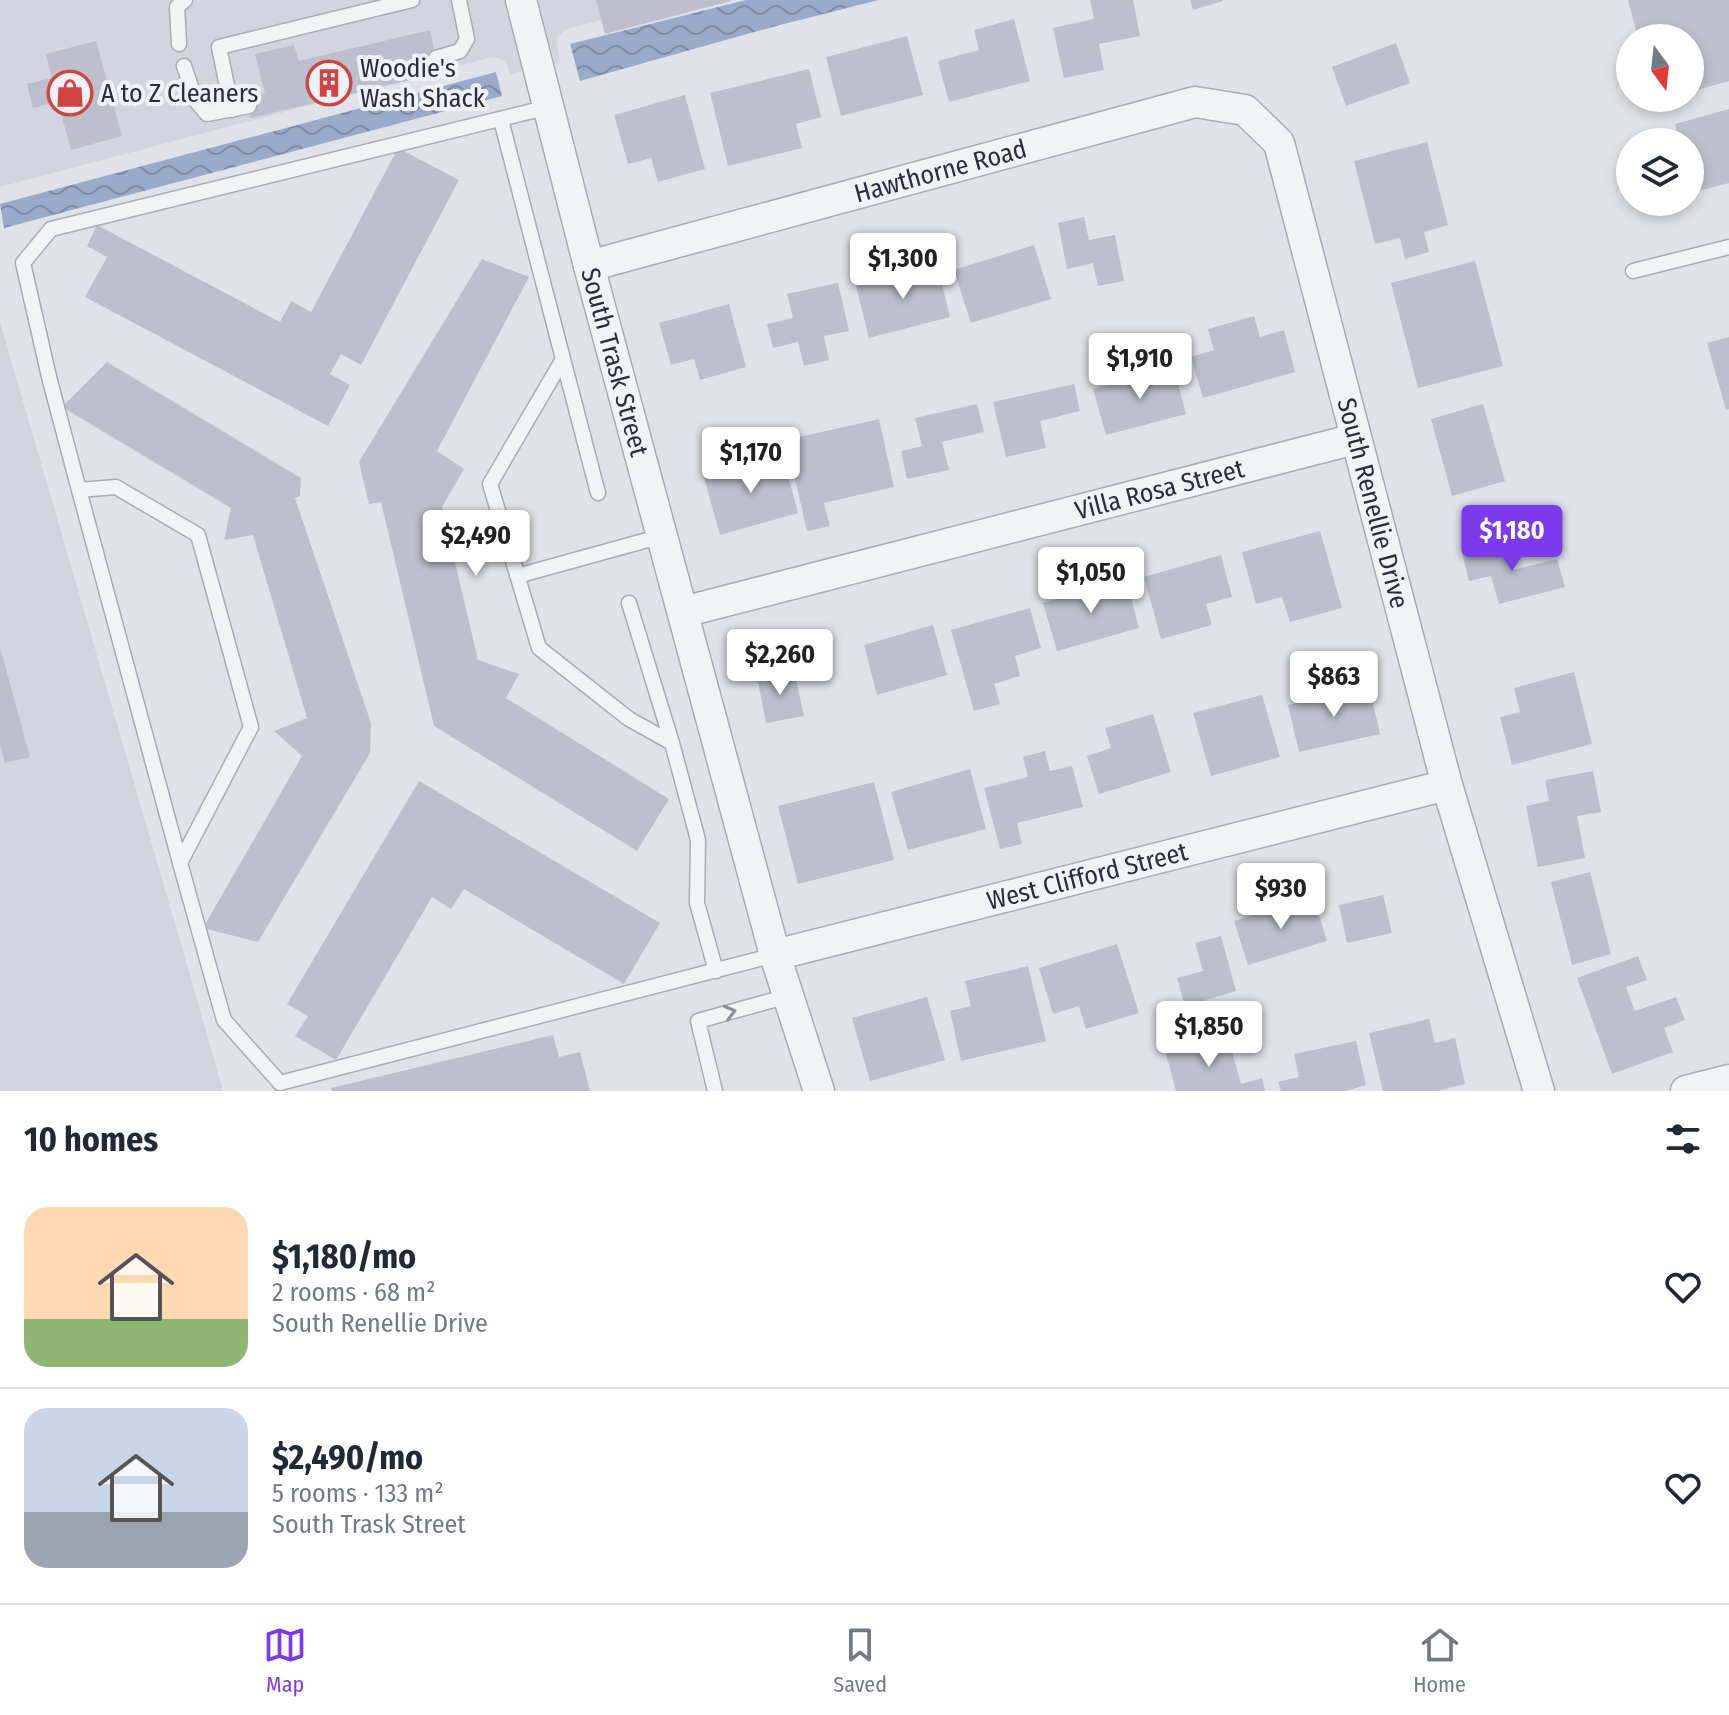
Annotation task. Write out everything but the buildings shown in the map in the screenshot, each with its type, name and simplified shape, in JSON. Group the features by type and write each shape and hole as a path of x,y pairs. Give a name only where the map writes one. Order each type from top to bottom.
{"street":[{"name":"South Trask Street","path":"521,0 589,266 775,955 819,1091"},
{"name":"Hawthorne Road","path":"589,266 1195,102 1245,110"},
{"name":"South Renellie Drive","path":"1245,110 1279,143 1447,785 1539,1091"},
{"name":"Villa Rosa Street","path":"683,612 1355,439"},
{"name":"West Clifford Street","path":"775,955 1447,785"},
{"path":"1686,1091 1729,1080"}],"lane":[{"path":"179,44 177,7 185,0"},
{"path":"232,110 219,47 412,0"},
{"path":"436,58 460,51 467,39 459,0"},
{"path":"184,66 196,101 207,114 249,106"},
{"path":"548,102 501,120 51,229 23,263 79,490 224,1020 280,1083 775,955"},
{"path":"501,120 598,493"},
{"path":"1633,271 1729,247"},
{"path":"563,359 490,484 539,648 629,719 672,743"},
{"path":"79,490 116,487 198,535 251,727 180,863"},
{"path":"517,576 662,536"},
{"path":"629,603 698,840 697,903 716,971"},
{"path":"715,1091 698,1021 788,996"}],"shaded area":[{"path":"504,0 523,71 511,75 505,60 492,57 0,187 0,1"},
{"path":"538,0 683,0 566,29 556,38 560,63 555,64"},
{"path":"0,322 183,951 223,1091 0,1091"}],"water":[{"path":"746,0 879,0 580,81 570,44"},
{"path":"496,72 502,96 4,228 0,204"}],"place":[{"name":"Woodie's Wash Shack","path":"329,83"},
{"name":"A to Z Cleaners","path":"70,93"}]}
